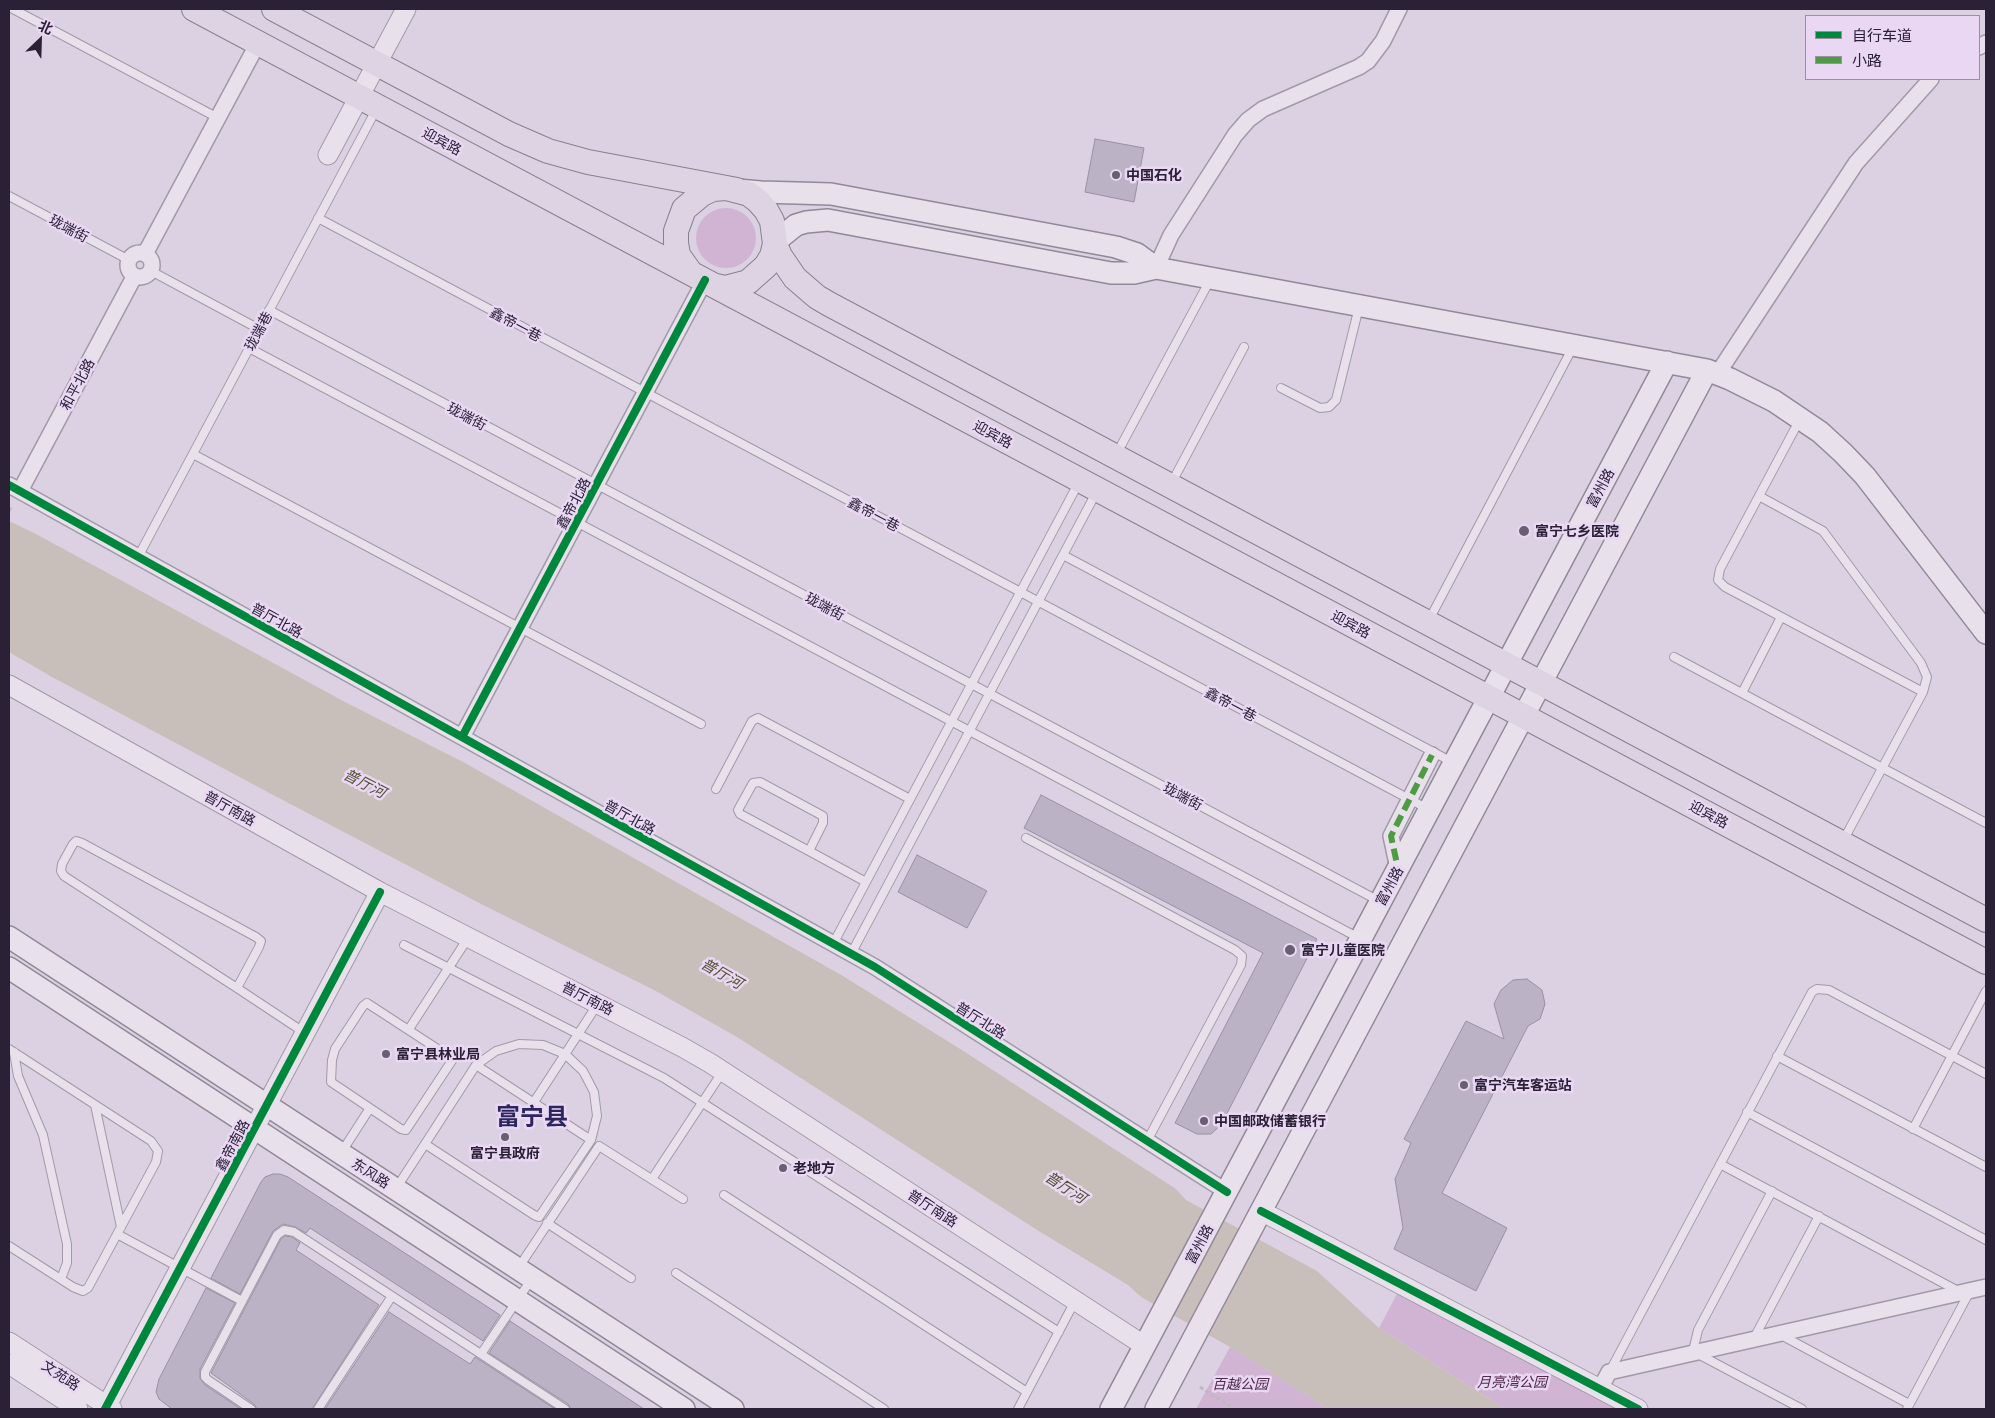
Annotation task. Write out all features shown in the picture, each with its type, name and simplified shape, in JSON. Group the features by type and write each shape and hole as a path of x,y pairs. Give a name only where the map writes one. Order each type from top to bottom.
{"main road":[{"name":"迎宾路","path":"194,9 1986,962"},
{"path":"275,9 500,129 548,151 588,162 737,190 749,194 766,210 772,221 775,244 780,256 795,278 817,297 1986,920"},
{"path":"1156,268 1137,254 1116,247 831,194 762,192 726,188 713,190 702,194 684,209 676,231 678,255 704,280 725,288 748,282 758,275 769,261 775,244 796,225 828,220 1111,273 1134,273 1156,268 1714,369 1801,418 1843,453 1865,476 1986,633"},
{"name":"富州路","path":"1112,1409 1667,362"},
{"path":"1156,1409 1541,683 1714,369"},
{"name":"东风路","path":"9,936 733,1409"},
{"name":"东风路","path":"9,968 684,1409"}],"street":[{"path":"328,155 406,9"},
{"path":"1156,268 1171,235 1236,135 1248,120 1263,109 1359,67 1368,61 1383,41 1400,9"},
{"path":"145,254 258,42"},
{"path":"1714,369 1856,163 1930,80"},
{"path":"134,254 145,254 152,263 151,271 145,277 134,276 127,267 129,260 134,254"},
{"name":"和平北路","path":"14,488 134,276"},
{"name":"鑫帝北路","path":"462,737 704,280"},
{"name":"普厅北路","path":"14,488 834,944 1227,1192"},
{"name":"普厅南路","path":"9,685 380,892 682,1046 1145,1346"},
{"path":"1400,878 1391,836 1432,755"},
{"name":"鑫帝南路","path":"108,1408 180,1268 380,892"},
{"path":"1261,1211 1638,1409"},
{"path":"1600,1389 1609,1372 1986,1287"},
{"name":"文苑路","path":"9,1342 108,1408"},
{"name":"文苑路","path":"9,1364 78,1409"}],"lane":[{"path":"13,9 218,118"},
{"name":"珑端巷","path":"138,557 378,106"},
{"name":"珑端街","path":"9,196 129,260"},
{"name":"鑫帝一巷","path":"318,218 1429,810"},
{"path":"151,271 259,329"},
{"path":"1115,456 1211,278"},
{"path":"1281,388 1320,408 1329,407 1336,400 1359,305"},
{"name":"珑端街","path":"269,310 1381,902"},
{"path":"1427,622 1574,345"},
{"path":"1170,485 1244,347"},
{"path":"249,348 1361,939"},
{"path":"1801,418 1720,570 1718,580 1725,587 1923,692"},
{"path":"193,454 701,724"},
{"path":"851,954 1063,555 1089,485"},
{"path":"834,944 1020,592 1089,485"},
{"path":"1759,496 1819,528 1826,534 1921,663 1927,677 1923,692 1842,843"},
{"path":"1063,555 1454,763"},
{"path":"1742,693 1782,617"},
{"path":"1674,656 1986,823"},
{"path":"716,789 752,721 758,718 910,799"},
{"path":"809,851 823,823 823,816 760,782 753,782 739,808 740,814 866,882"},
{"path":"1026,838 1235,950 1242,956 1241,965 1147,1141"},
{"path":"237,988 259,947 260,941 256,937 82,843 76,841 73,844 62,864 61,871 64,876 305,1033"},
{"path":"409,1029 469,937"},
{"path":"404,945 664,1078 1059,1332"},
{"path":"1609,1372 1809,996 1816,989 1823,988 1986,1074"},
{"path":"1913,1128 1986,991"},
{"path":"367,1003 409,1029 453,1059 406,1130 401,1129 331,1082 332,1060 335,1049 363,1006 367,1003"},
{"path":"534,1102 598,1003"},
{"path":"396,1189 425,1144 476,1065 496,1051 519,1044 543,1045 565,1054 583,1071 594,1092 597,1116 591,1140 539,1216 534,1215 425,1144"},
{"path":"9,1246 78,1290 83,1291 88,1288 156,1162 158,1151 150,1141 12,1050"},
{"path":"12,1050 18,1076 43,1135 67,1244 67,1263 61,1280"},
{"path":"1777,1056 1986,1167"},
{"path":"476,1065 591,1140"},
{"path":"652,1179 723,1071"},
{"path":"95,1105 119,1231 180,1268 242,1300"},
{"path":"341,1153 370,1108"},
{"path":"1747,1112 1986,1240"},
{"path":"481,1354 517,1300 525,1273 547,1223 599,1146 683,1199"},
{"path":"1720,1164 1966,1292 1908,1406 1778,1334"},
{"path":"1772,1191 1698,1330 1694,1342 1696,1353 1802,1409"},
{"path":"724,1194 1027,1392"},
{"path":"1753,1340 1819,1216"},
{"path":"547,1223 631,1278"},
{"path":"251,1409 211,1383 205,1376 206,1368 277,1235 284,1230 294,1232 565,1409"},
{"path":"676,1274 884,1409"},
{"path":"318,1409 392,1296"},
{"path":"1018,1409 1075,1301"}],"path":[{"path":"1200,1387 1235,1409"}],"green space":[{"path":"720,208 732,208 743,213 751,221 756,232 754,250 743,263 732,268 720,268 709,263 701,255 696,244 696,232 701,221 709,213"},
{"name":"月亮湾公园","path":"1398,1292 1618,1409 1505,1409 1379,1328"},
{"name":"百越公园","path":"1230,1347 1267,1370 1328,1409 1196,1409"}],"water":[{"name":"普厅河","path":"9,521 345,702 465,763 843,976 965,1052 1176,1189 1186,1200 1317,1271 1379,1328 1505,1409 1328,1409 1230,1347 1141,1297 1128,1285 1037,1230 737,1037 654,990 483,905 277,797 52,677 9,652"}],"building":[{"path":"1095,139 1144,148 1134,202 1085,192"},
{"path":"1041,795 1317,939 1221,1125 1211,1134 1197,1134 1175,1123 1263,953 1024,828"},
{"path":"917,855 987,891 967,928 898,892"},
{"name":"富宁汽车客运站","path":"1527,979 1542,990 1545,1004 1540,1019 1528,1026 1442,1193 1507,1228 1476,1291 1394,1249 1403,1228 1395,1179 1411,1143 1404,1139 1466,1021 1504,1039 1494,1004 1501,990 1513,980"},
{"path":"273,1174 288,1177 500,1315 483,1341 310,1228 306,1233 295,1227 283,1224 273,1231 240,1294 211,1278 261,1182 265,1177"},
{"path":"285,1236 292,1237 300,1243 296,1250 379,1305 312,1409 257,1409 254,1404 211,1373 281,1239"},
{"path":"206,1288 235,1303 200,1369 200,1378 205,1385 241,1409 172,1409 159,1399 156,1392 159,1379"},
{"path":"389,1312 470,1364 475,1357 555,1409 325,1409"},
{"path":"510,1321 644,1409 571,1409 568,1404 489,1353"}],"marked path":[{"path":"1400,878 1391,836 1432,755"}],"cycle path":[{"path":"462,737 705,280"},
{"path":"9,485 875,967 1227,1192"},
{"path":"105,1409 380,892"},
{"path":"1261,1211 1638,1409"}],"place":[{"name":"中国石化","path":"1116,175"},
{"name":"富宁七乡医院","path":"1524,531"},
{"name":"富宁儿童医院","path":"1290,950"},
{"name":"富宁县林业局","path":"386,1054"},
{"name":"富宁汽车客运站","path":"1464,1085"},
{"name":"中国邮政储蓄银行","path":"1204,1121"},
{"name":"富宁县政府","path":"505,1137"},
{"name":"老地方","path":"783,1168"}],"district":[{"name":"富宁县","path":"532,1116"}]}
